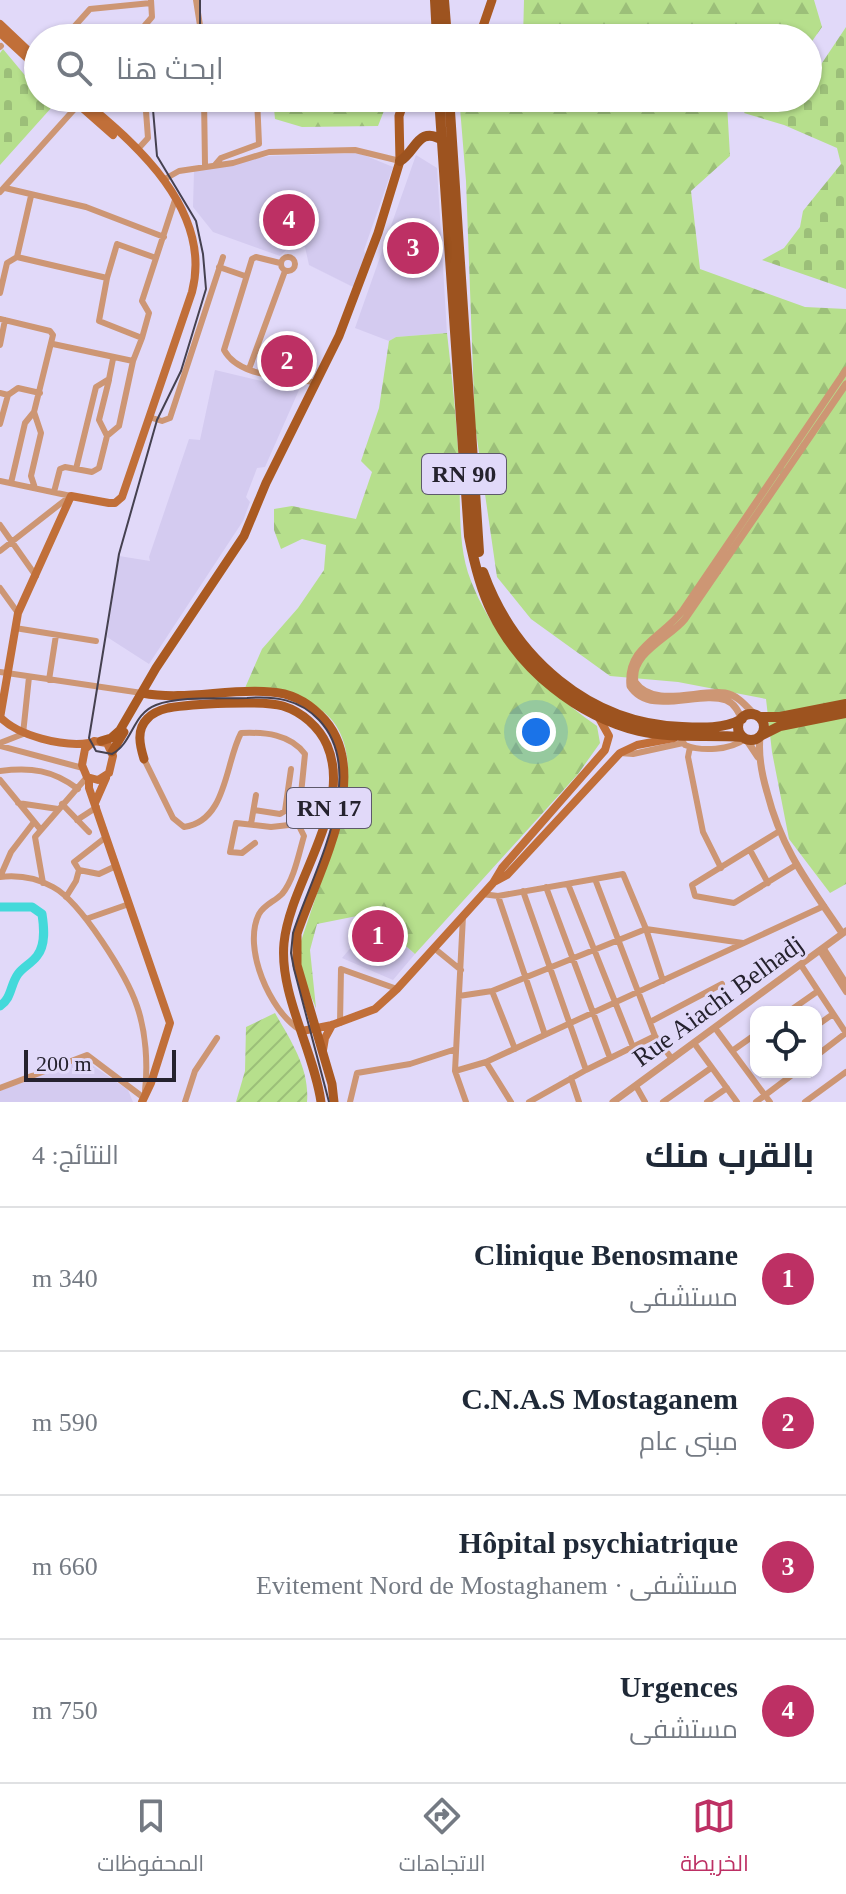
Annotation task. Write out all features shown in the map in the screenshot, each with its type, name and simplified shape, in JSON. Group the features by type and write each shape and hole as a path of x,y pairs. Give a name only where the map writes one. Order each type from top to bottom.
{"highway":[{"path":"435,0 436,24"},
{"path":"444,0 446,24"},
{"name":"RN 90","path":"441,112 469,536 475,565 492,613 518,652 558,691 599,718 683,741 745,739"},
{"name":"RN 90","path":"450,112 477,543 489,588 522,646 560,682 608,711 662,726 725,726 742,719"},
{"path":"400,161 405,159 419,139 432,135 444,141"},
{"path":"846,704 780,717 742,719 738,728 745,739 753,740 780,726 846,713"},
{"path":"758,716 764,724 761,736"}],"main road":[{"path":"484,24 492,0"},
{"path":"0,24 24,47"},
{"path":"0,33 24,55"},
{"path":"93,112 161,177"},
{"path":"95,112 138,149 161,177 184,213 195,256 193,286 127,486 119,501 109,503 71,496 18,613 4,673 0,717 23,734 67,742 111,738 120,730 156,668 244,536 264,486 352,304 400,161 400,112"},
{"path":"156,668 155,686 162,696"},
{"name":"RN 17","path":"142,693 162,696 256,691 287,695 318,712 339,741 345,770 343,799 296,942 297,965 323,1051 334,1102"},
{"path":"96,805 115,746 142,693"},
{"name":"RN 17","path":"141,727 151,715 169,708 266,704 284,706 300,714 312,723 326,742 333,774 330,803 289,920 284,944 286,971 321,1102"},
{"path":"302,1031 336,1024 375,1009 397,989 493,883 502,868 605,750 608,732 599,718"},
{"path":"115,746 141,727"},
{"path":"141,727 144,759"},
{"path":"81,764 85,749 96,741 115,746"},
{"path":"115,746 123,741 131,743 144,759"},
{"path":"493,883 507,875 620,753 637,745 683,741"},
{"path":"67,742 88,778 170,1023 163,1051 143,1100"},
{"path":"605,750 620,753"},
{"path":"88,778 98,780 106,777"},
{"path":"310,1010 321,1021 336,1024"},
{"path":"323,1051 325,1038 336,1024"}],"street":[{"path":"77,24 90,9 91,0"},
{"path":"196,0 200,24"},
{"path":"90,9 151,2 152,17 146,24"},
{"path":"70,112 2,190 86,207 164,237"},
{"path":"138,149 148,138 146,112"},
{"path":"204,112 205,165"},
{"path":"215,165 221,158 260,143 258,112"},
{"path":"161,177 269,152 355,150 400,161"},
{"path":"17,257 31,196"},
{"path":"54,492 60,469 65,467 92,472 99,468 107,436 119,426 133,361 149,313 142,301 175,200"},
{"path":"171,217 184,213"},
{"path":"142,338 99,321 117,244 156,258"},
{"path":"280,263 286,256 294,261 292,269 285,271"},
{"path":"0,293 7,263 17,257 107,278"},
{"path":"149,417 162,421 170,418 223,257"},
{"path":"285,271 280,263 253,258 224,350 231,361 249,369 316,383"},
{"path":"219,267 245,276"},
{"path":"249,369 285,271"},
{"path":"0,345 2,320 53,333 40,393 34,412 25,423 11,483"},
{"path":"53,344 133,361"},
{"path":"107,436 99,420 113,359"},
{"path":"742,719 735,706 725,699 669,701 642,697 630,686 630,665 642,647 669,628 683,610 846,370"},
{"path":"76,469 96,387 109,379"},
{"path":"758,716 736,697 725,693 666,696 646,692 637,685 634,675 646,653 681,625 846,384"},
{"path":"0,424 4,394 18,388 40,393"},
{"path":"34,412 41,433 31,476 35,488"},
{"path":"25,423 39,425"},
{"path":"0,481 71,496"},
{"path":"0,551 71,496"},
{"path":"0,525 36,576"},
{"path":"0,588 18,613"},
{"path":"15,628 96,641"},
{"path":"49,680 56,635"},
{"path":"4,673 142,693"},
{"path":"0,744 23,734 29,677"},
{"path":"144,759 173,818 184,827 194,826 223,792 235,744 241,733 286,737 298,744 305,754 298,824 304,836 286,888 280,896 265,905 258,917 254,939 255,959 268,989 284,1015 302,1031"},
{"path":"761,736 760,761 778,832 796,865 845,934"},
{"path":"745,739 760,761"},
{"path":"683,741 703,832 721,868"},
{"path":"0,744 25,754 81,764"},
{"path":"24,768 25,754"},
{"path":"0,771 24,768 50,773 78,789"},
{"path":"254,810 280,814 285,811 291,769"},
{"path":"43,883 35,837 88,778"},
{"path":"0,780 41,830"},
{"path":"251,824 256,795"},
{"path":"18,803 60,807 89,832"},
{"path":"77,820 96,805"},
{"path":"34,822 11,852 0,877 28,877 54,887 86,919 115,964 136,1004 145,1056 143,1100"},
{"path":"255,843 242,853 230,852 236,823 271,827 298,824"},
{"path":"778,832 692,885 695,896 734,903 796,865"},
{"path":"106,837 74,862 79,870 99,874 116,866"},
{"path":"750,850 768,883"},
{"path":"66,897 79,870"},
{"path":"482,894 498,896 623,874 663,981"},
{"path":"595,879 655,1036 672,1059"},
{"path":"568,884 633,1047"},
{"path":"546,887 610,1058"},
{"path":"523,891 586,1070"},
{"path":"498,896 545,1035"},
{"path":"86,919 129,904"},
{"path":"455,1071 486,1062 824,906"},
{"path":"460,1102 466,1102 455,1071 463,914"},
{"path":"459,996 492,991 646,929 743,943"},
{"path":"448,932 461,949"},
{"name":"Rue Aiachi Belhadj","path":"613,1102 845,934"},
{"path":"434,948 461,970"},
{"path":"822,950 846,983"},
{"path":"822,950 846,992"},
{"path":"801,965 846,1033 822,1051"},
{"path":"336,1024 341,969 397,989"},
{"path":"650,1022 722,984"},
{"path":"492,991 515,1049"},
{"path":"797,1006 818,991"},
{"path":"822,1022 833,1014"},
{"path":"715,1028 767,1099"},
{"path":"529,1102 655,1036"},
{"path":"185,1102 195,1071 217,1038"},
{"path":"732,1051 750,1038"},
{"path":"694,1043 737,1102"},
{"path":"350,1102 357,1073 410,1064 456,1049"},
{"path":"0,1088 87,1055 143,1100"},
{"path":"486,1062 511,1102"},
{"path":"663,1102 711,1068"},
{"path":"805,1102 845,1074"},
{"path":"571,1078 579,1102"},
{"path":"756,1102 767,1099 790,1078"},
{"path":"636,1086 645,1102"},
{"path":"707,1102 727,1088"}],"shaded area":[{"path":"359,153 393,167 364,250 366,256 355,288 309,265 305,247 292,244 280,256 213,232 193,207 194,171 200,169 270,156"},
{"path":"416,155 437,168 447,333 396,337 389,341 355,328"},
{"path":"215,370 299,390 265,467 257,468 246,497 250,502 243,521 149,664 107,637 119,556 150,561 189,439 200,440"},
{"path":"375,919 415,954 393,980 342,958"},
{"path":"82,1058 128,1090 133,1102 0,1102 0,1091"}],"green space":[{"path":"524,0 814,0 821,24 523,24"},
{"path":"846,27 846,289 762,260 784,248 800,227 803,211 841,164 837,148 784,125 744,113 822,112 822,63"},
{"path":"3,49 24,74 24,112 48,112 0,165 0,53"},
{"path":"274,112 384,112 378,126 302,127 275,119"},
{"path":"460,112 727,112 730,156 691,191 700,269 805,307 846,309 846,884 830,893 789,839 772,752 766,699 678,682 610,676 531,619 497,577 475,425 466,181"},
{"path":"447,333 457,433 462,539 471,581 493,625 507,644 540,680 597,726 600,743 578,774 415,954 375,919 377,912 317,924 310,950 316,1008 303,977 298,950 342,819 347,790 347,759 339,730 318,708 245,688 262,649 298,608 324,570 326,545 302,539 281,549 274,530 274,509 292,506 356,519 372,472 361,461 379,408 389,341 396,337"},
{"path":"275,1013 293,1045 306,1078 307,1102 236,1102 245,1071 246,1027"}],"waterway":[{"path":"0,907 32,907 42,914 44,930 40,952 15,978 7,999 0,1006"}],"tram line":[{"path":"200,0 200,24"},
{"path":"153,112 157,156 196,221 206,289 181,371 157,420 119,554 89,738 96,751 112,754 124,743 148,709 165,702 188,699 277,699 295,703 319,720 333,742 339,768 338,795 323,853 293,933 291,953 329,1102"}],"place":[{"name":"Urgences","path":"289,220"},
{"name":"Hôpital psychiatrique","path":"413,248"},
{"name":"C.N.A.S Mostaganem","path":"287,361"},
{"name":"Clinique Benosmane","path":"378,936"}]}
